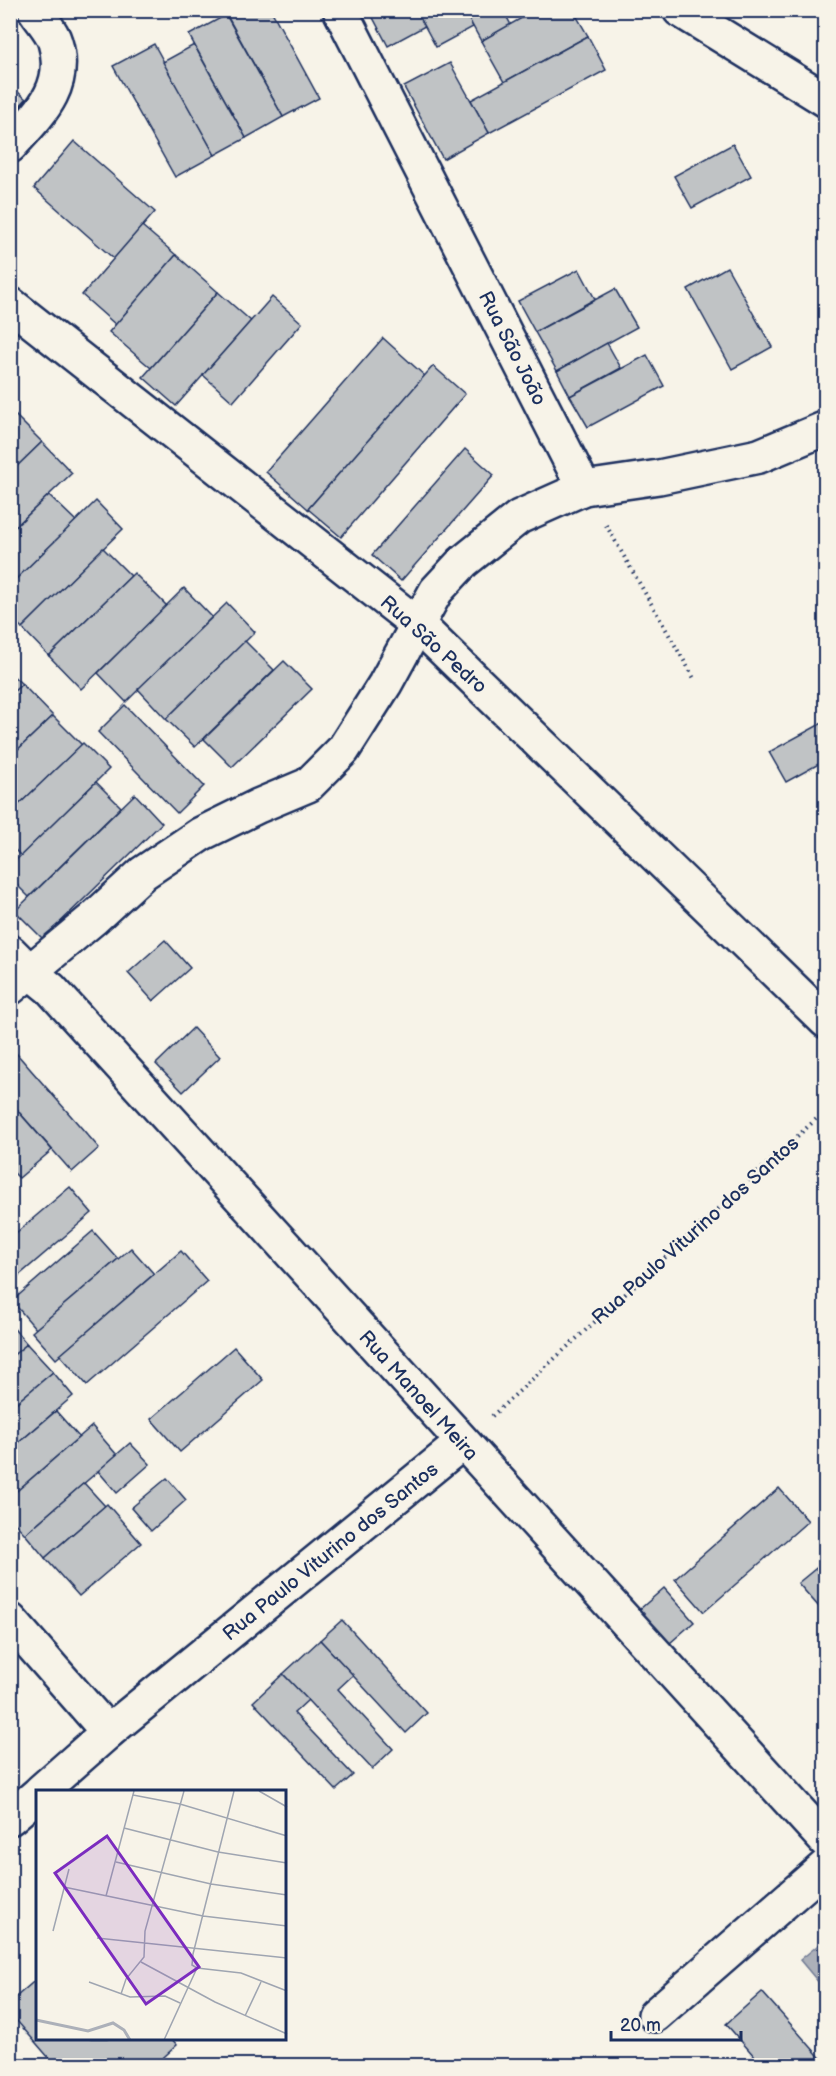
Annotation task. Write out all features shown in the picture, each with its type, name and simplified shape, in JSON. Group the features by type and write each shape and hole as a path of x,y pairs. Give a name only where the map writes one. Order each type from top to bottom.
{"street":[{"path":"10,146 46,107 59,72 55,40 35,10"},
{"name":"Rua São João","path":"340,10 584,488"},
{"path":"680,10 825,100"},
{"name":"Rua São Pedro","path":"10,304 417,624 825,1021"},
{"path":"17,971 93,919 143,873 201,834 258,806 309,785 343,750 386,684 436,591 463,562 519,517 584,488 659,477 759,456 825,428"},
{"name":"Rua Manoel Meira","path":"17,971 51,989 825,1841"},
{"name":"Rua Paulo Viturino dos Santos","path":"42,1790 108,1732 462,1443"},
{"path":"10,1620 108,1732"},
{"path":"10,1818 36,1796"},
{"path":"655,2014 825,1866"}],"path":[{"path":"584,488 695,680"},
{"name":"Rua Paulo Viturino dos Santos","path":"462,1443 825,1110"}],"shaded area":[{"path":"823,1941 825,1944 825,1990 800,1960"}],"building":[{"path":"224,10 271,10 319,98 283,117"},
{"path":"369,10 416,10 425,26 388,46"},
{"path":"416,10 464,10 473,27 436,47"},
{"path":"464,10 503,10 511,25 481,41"},
{"path":"536,10 573,10 588,36 504,82 481,41"},
{"path":"226,15 283,117 246,138 189,35"},
{"path":"588,36 606,70 489,133 471,100"},
{"path":"154,44 215,155 175,177 113,66"},
{"path":"194,45 246,138 215,155 163,62"},
{"path":"450,63 489,133 443,159 404,87"},
{"path":"10,85 26,99 10,117"},
{"path":"74,141 155,212 114,259 34,188"},
{"path":"733,144 751,176 692,208 674,176"},
{"path":"142,226 176,255 116,325 82,295"},
{"path":"176,255 218,292 151,368 109,332"},
{"path":"727,267 772,347 732,369 688,289"},
{"path":"579,269 595,299 535,332 518,301"},
{"path":"615,289 637,327 557,371 535,332"},
{"path":"218,292 251,321 176,406 143,377"},
{"path":"272,297 302,323 233,402 203,375"},
{"path":"383,338 425,376 308,509 266,472"},
{"path":"607,343 621,368 570,396 557,371"},
{"path":"647,355 664,386 588,427 570,396"},
{"path":"433,366 465,394 341,537 308,509"},
{"path":"15,415 42,442 10,473 10,419"},
{"path":"42,442 72,473 10,532 10,473"},
{"path":"465,449 494,475 401,581 372,555"},
{"path":"49,495 76,521 10,585 10,532"},
{"path":"96,501 123,529 22,628 10,616 10,585"},
{"path":"103,548 131,576 49,656 22,628"},
{"path":"134,573 167,606 81,689 49,656"},
{"path":"184,588 212,617 126,702 98,673"},
{"path":"227,603 255,632 166,719 138,689"},
{"path":"245,641 274,670 195,747 166,719"},
{"path":"284,661 312,689 232,767 204,739"},
{"path":"10,673 22,684 10,695"},
{"path":"22,684 53,716 10,757 10,695"},
{"path":"125,705 204,786 177,813 98,732"},
{"path":"53,716 82,745 10,813 10,757"},
{"path":"826,721 826,760 786,782 769,752"},
{"path":"83,743 109,769 21,856 10,845 10,813"},
{"path":"96,782 121,807 29,897 10,878 10,866"},
{"path":"135,794 162,823 43,939 15,911"},
{"path":"165,940 190,968 153,1001 128,973"},
{"path":"193,1028 220,1057 183,1092 156,1064"},
{"path":"10,1046 99,1148 72,1172 10,1102"},
{"path":"10,1102 52,1150 19,1178 10,1169"},
{"path":"70,1187 92,1213 10,1283 10,1238"},
{"path":"93,1231 118,1259 36,1329 12,1301"},
{"path":"131,1248 154,1274 56,1359 32,1332"},
{"path":"181,1251 207,1281 87,1385 60,1355"},
{"path":"10,1324 27,1344 10,1358"},
{"path":"27,1344 53,1372 10,1408 10,1358"},
{"path":"234,1347 263,1380 180,1452 151,1419"},
{"path":"53,1372 73,1396 10,1450 10,1408"},
{"path":"56,1411 79,1437 10,1497 10,1450"},
{"path":"92,1426 117,1455 25,1534 10,1518 10,1497"},
{"path":"130,1443 150,1464 117,1493 98,1471"},
{"path":"167,1478 186,1500 151,1531 131,1508"},
{"path":"84,1483 105,1506 45,1558 25,1534"},
{"path":"779,1488 808,1521 704,1612 675,1579"},
{"path":"107,1504 141,1543 79,1596 45,1558"},
{"path":"826,1560 826,1615 798,1583"},
{"path":"664,1588 694,1622 662,1650 632,1616"},
{"path":"342,1620 427,1713 406,1733 320,1640"},
{"path":"320,1640 353,1675 338,1689 393,1749 372,1769 283,1674"},
{"path":"283,1674 308,1700 294,1713 353,1775 336,1790 253,1702"},
{"path":"36,1980 36,2040 173,2040 177,2045 154,2066 56,2066 10,2013 10,2002"},
{"path":"762,1992 826,2066 763,2066 726,2024"}]}
